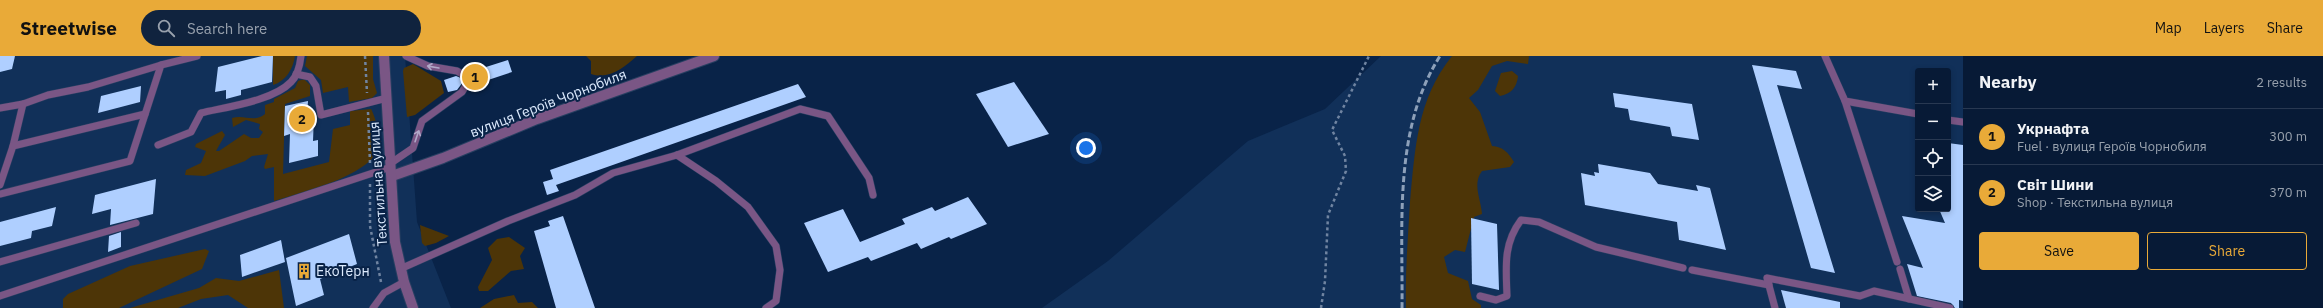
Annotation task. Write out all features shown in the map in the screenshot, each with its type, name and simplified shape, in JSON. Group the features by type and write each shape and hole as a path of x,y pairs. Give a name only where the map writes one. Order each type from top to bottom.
{"street":[{"name":"Текстильна вулиця","path":"384,56 395,242 400,269 413,308"},
{"name":"вулиця Героїв Чорнобиля","path":"391,168 443,158 537,119 714,56"}],"lane":[{"path":"0,108 23,104 48,95 88,87 197,56"},
{"path":"158,145 191,132 201,113 274,92 290,83 300,66 301,56"},
{"path":"406,56 428,66 457,71 462,74"},
{"path":"1825,56 1845,101 1909,299"},
{"path":"0,194 130,160 161,65"},
{"path":"296,74 310,77 316,86 321,115 387,98"},
{"path":"0,296 391,168 413,148 422,121 462,92 465,87"},
{"path":"1845,101 1915,113"},
{"path":"0,185 13,146 23,104"},
{"path":"400,269 508,221 575,195 613,173 677,155 800,109 828,116 869,178 873,195"},
{"path":"13,146 145,114"},
{"path":"1951,120 1963,122"},
{"path":"677,155 716,181 748,207 776,246 780,270 776,301 766,308"},
{"path":"1480,296 1496,300 1507,296 1506,246 1514,228 1522,220 1539,222 1596,248 1683,268"},
{"path":"0,262 136,223"},
{"path":"1692,270 1769,285"},
{"path":"1774,308 1767,278 1860,296 1874,291 1950,308"},
{"path":"374,308 384,293 404,282"}],"path":[{"path":"1321,308 1325,281 1328,215 1346,171 1345,156 1332,130 1334,120 1344,107 1361,67 1369,56"},
{"path":"370,174 370,226 376,265 384,293"}],"shaded area":[{"path":"0,56 405,56 417,222 451,308 0,308"},
{"path":"273,56 295,56 293,65 288,74 282,81 273,85"},
{"path":"307,56 373,56 373,79 377,93 372,98 349,102 348,87 323,93 321,80 305,66"},
{"path":"586,56 637,56 610,74 598,75 591,74 591,61"},
{"path":"1381,56 1963,56 1963,308 1042,308 1108,261 1248,141 1325,109"},
{"path":"1452,56 1529,56 1528,64 1507,61 1492,66 1478,90 1469,98 1480,112 1492,146 1505,151 1510,155 1514,162 1510,167 1482,171 1479,176 1477,186 1482,214 1474,217 1465,252 1455,250 1444,257 1448,273 1468,281 1472,299 1481,305 1481,308 1406,308 1406,268 1410,202 1416,144 1425,107 1431,90 1440,72"},
{"path":"413,64 441,81 444,93 415,115 407,117 403,71 404,68"},
{"path":"1512,71 1518,76 1515,87 1507,94 1500,96 1495,91 1501,73"},
{"path":"304,79 310,85 310,96 285,104 283,174 329,162 333,129 350,125 350,111 371,109 378,126 381,143 376,154 366,164 352,173 318,188 274,201 274,167 265,169 264,167 268,154 252,156 245,161 205,176 185,175 186,170 201,163 206,151 195,147 196,144 222,131 225,135 216,151 219,151 244,134 251,138 259,138 263,132 259,129 260,124 246,120 233,127 232,118 261,117 265,114 265,105 274,102 274,99 295,88 298,81"},
{"path":"420,225 449,236 436,243 425,246 422,243"},
{"path":"509,237 525,248 520,256 524,269 511,271 488,291 479,291 478,287 492,260 488,248 497,239"},
{"path":"205,249 209,251 202,269 119,308 63,308 63,299 68,294 130,266"},
{"path":"279,270 284,308 248,308 228,295 201,299 178,308 130,308 199,288 216,278 239,281"},
{"path":"514,295 518,303 532,302 538,308 480,308 494,299"}],"building":[{"path":"0,56 15,56 12,69 0,72"},
{"path":"262,56 273,56 272,82 241,90 241,95 226,99 226,90 215,92 218,67"},
{"path":"508,60 512,72 470,86 463,82 457,90 448,92 444,80 456,76 464,79 467,73"},
{"path":"1752,65 1796,71 1802,89 1777,85 1835,273 1811,268"},
{"path":"1014,82 1049,134 1008,147 976,94"},
{"path":"798,84 806,97 556,185 559,191 547,195 543,182 553,179 550,170"},
{"path":"141,86 140,102 98,113 101,96"},
{"path":"1613,93 1692,104 1699,140 1672,136 1670,127 1630,120 1628,109 1615,107"},
{"path":"308,101 307,117 314,116 313,141 318,140 318,156 289,163 290,134 284,136 285,106"},
{"path":"1951,143 1963,145 1963,301 1959,300 1959,308 1955,308 1951,303 1917,296 1907,264 1923,268 1902,216 1945,223 1940,212 1951,212"},
{"path":"1598,164 1650,173 1658,184 1698,191 1696,185 1710,188 1726,250 1679,240 1677,222 1585,205 1581,173 1595,176 1594,172 1599,173"},
{"path":"156,179 153,214 110,225 111,209 92,214 95,195"},
{"path":"968,197 987,224 951,239 949,237 921,249 917,243 871,261 868,257 828,272 804,223 843,209 860,242 905,224 902,219 932,207 935,211"},
{"path":"56,207 52,226 32,231 31,238 0,246 0,222"},
{"path":"563,216 595,308 556,308 534,231 550,226 548,221"},
{"path":"1471,218 1497,224 1499,290 1472,284"},
{"path":"121,232 121,247 108,252 109,236"},
{"name":"ЕкоТерн","path":"349,234 357,264 320,279 324,295 296,306 286,258"},
{"path":"281,240 285,262 242,277 240,255"},
{"path":"1781,290 1840,302 1840,308 1786,308"}],"railway":[{"path":"1402,308 1402,211 1408,146 1414,115 1425,85 1440,56"}],"place":[{"name":"Укрнафта","path":"475,77"},
{"name":"Світ Шини","path":"302,119"},
{"name":"ЕкоТерн","path":"304,271"}]}
